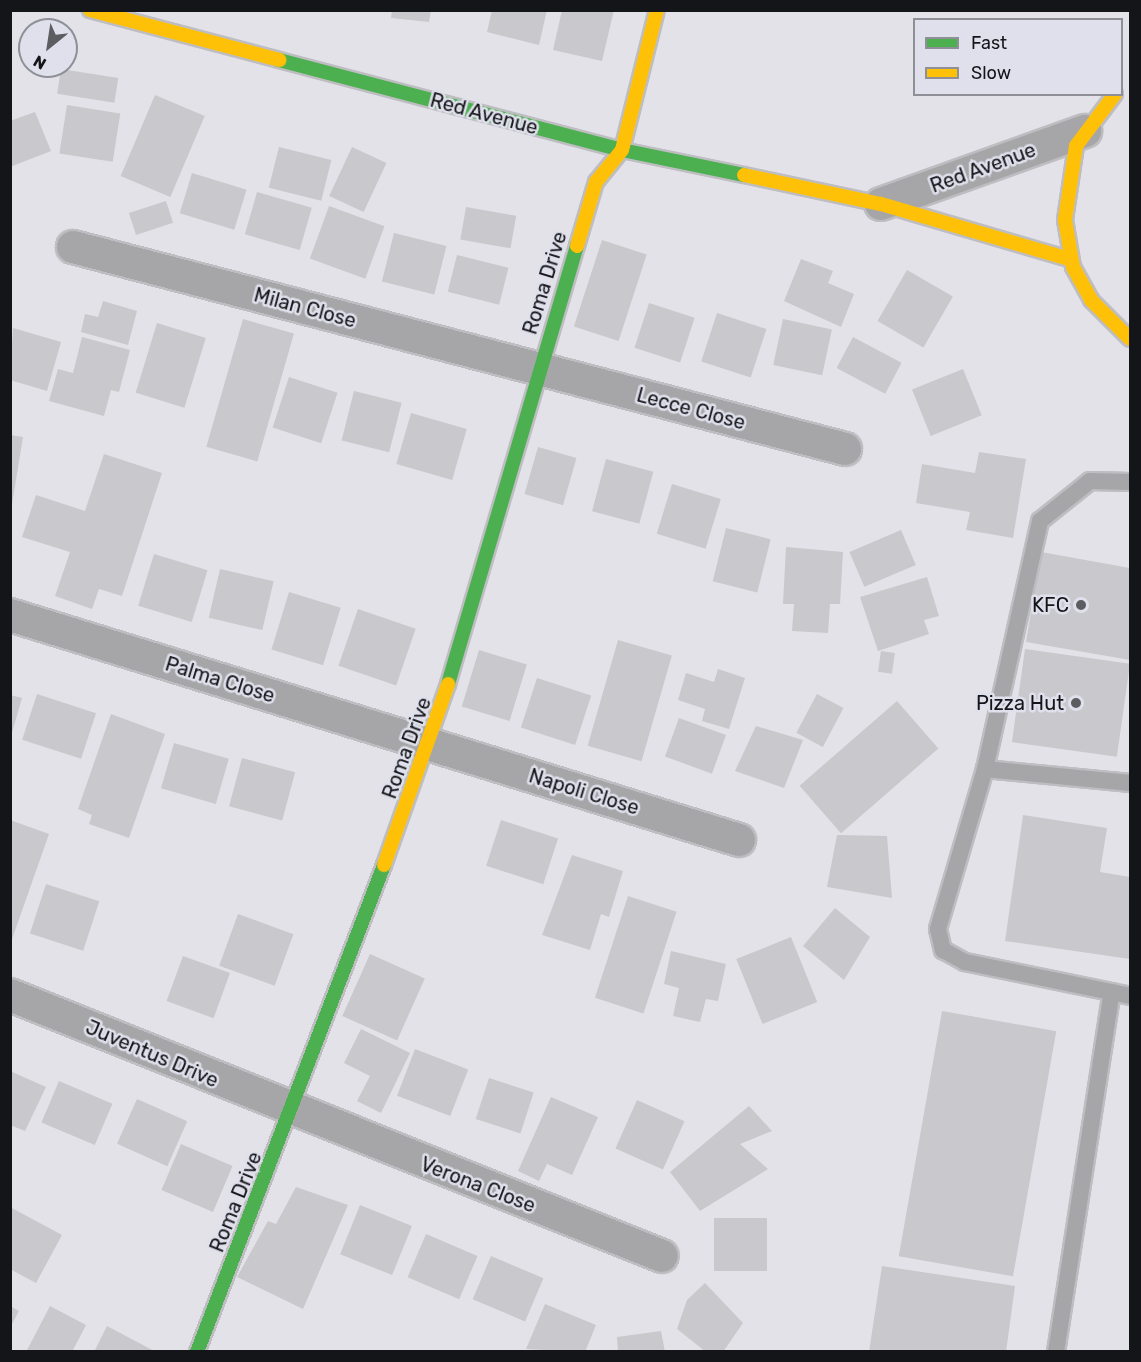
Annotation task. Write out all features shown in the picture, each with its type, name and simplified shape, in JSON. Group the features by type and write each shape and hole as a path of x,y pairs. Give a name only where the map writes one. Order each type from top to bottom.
{"street":[{"name":"Red Avenue","path":"90,10 622,150 881,204 1069,259"},
{"path":"622,150 657,10"},
{"path":"1112,96 1084,131 1068,171 1069,259 1091,300 1131,339"},
{"name":"Red Avenue","path":"881,204 1084,131"},
{"name":"Roma Drive","path":"197,1352 293,1113 430,745 538,369 596,182 622,150"},
{"name":"Milan Close","path":"73,247 538,369"},
{"name":"Lecce Close","path":"538,369 845,449"},
{"name":"Palma Close","path":"10,615 430,745"},
{"name":"Napoli Close","path":"430,745 739,840"},
{"name":"Juventus Drive","path":"10,995 293,1113"},
{"name":"Verona Close","path":"293,1113 662,1256"}],"lane":[{"path":"1131,482 1090,481 1040,520 985,769 939,928 943,950 965,962 1131,996"},
{"path":"985,769 1131,783"},
{"path":"1056,1352 1112,992"}],"building":[{"path":"392,10 431,10 429,22 391,18"},
{"path":"492,10 547,10 539,45 487,32"},
{"path":"562,10 614,10 602,61 553,50"},
{"path":"78,72 118,78 114,103 57,94 60,78 78,78"},
{"path":"155,95 205,116 170,197 121,176"},
{"path":"67,105 120,113 113,162 59,153"},
{"path":"35,112 51,151 10,167 10,121"},
{"path":"279,147 331,160 321,201 269,188"},
{"path":"352,147 386,163 364,212 329,196"},
{"path":"192,173 247,190 234,230 180,213"},
{"path":"257,192 312,208 300,250 245,234"},
{"path":"166,201 173,223 136,235 129,213"},
{"path":"329,206 384,226 365,279 310,259"},
{"path":"466,207 516,216 510,248 460,239"},
{"path":"394,233 446,246 434,295 382,282"},
{"path":"602,240 647,255 619,341 574,327"},
{"path":"457,255 508,268 499,305 448,292"},
{"path":"801,259 833,271 828,283 854,294 841,327 784,301"},
{"path":"907,270 953,296 923,348 878,321"},
{"path":"103,301 137,311 128,345 81,332 85,314 98,317"},
{"path":"649,303 695,318 680,363 634,348"},
{"path":"717,313 766,329 751,378 701,362"},
{"path":"243,319 294,334 257,461 206,447"},
{"path":"783,319 832,329 822,375 773,365"},
{"path":"157,323 206,338 184,408 136,393"},
{"path":"13,328 61,342 47,391 10,380"},
{"path":"82,337 130,350 119,392 111,390 104,416 49,401 58,369 73,373"},
{"path":"853,337 902,363 885,394 837,368"},
{"path":"963,369 982,415 931,436 912,390"},
{"path":"289,377 338,393 321,443 273,427"},
{"path":"354,391 402,403 389,452 342,440"},
{"path":"411,413 467,429 452,480 396,464"},
{"path":"10,435 23,437 12,504 10,504"},
{"path":"538,447 576,458 563,505 524,494"},
{"path":"979,452 1026,459 1013,538 966,530 970,512 916,503 922,464 975,473"},
{"path":"104,454 162,473 122,596 99,589 92,609 55,596 70,552 22,537 36,495 85,511"},
{"path":"606,459 653,472 639,524 592,511"},
{"path":"672,484 721,499 706,549 657,534"},
{"path":"726,528 771,539 757,592 713,581"},
{"path":"901,530 916,565 864,587 849,552"},
{"path":"786,547 843,552 840,604 830,604 828,633 792,631 794,604 783,604"},
{"name":"KFC","path":"1041,552 1130,568 1130,660 1026,642"},
{"path":"154,554 208,570 192,622 138,606"},
{"path":"220,569 274,581 262,630 209,618"},
{"path":"927,577 939,616 924,620 929,634 878,651 860,597"},
{"path":"289,592 341,608 323,665 271,649"},
{"path":"358,609 416,629 396,686 338,666"},
{"path":"618,640 672,655 642,761 588,746"},
{"name":"Pizza Hut","path":"1025,649 1130,664 1117,757 1012,742"},
{"path":"479,650 527,665 510,721 462,706"},
{"path":"881,651 895,653 892,674 878,672"},
{"path":"718,669 745,678 729,729 702,721 705,709 678,700 686,673 714,682"},
{"path":"537,678 591,696 575,745 521,727"},
{"path":"37,694 96,713 81,759 22,740"},
{"path":"817,694 843,708 823,747 796,733"},
{"path":"10,695 22,698 11,736 10,736"},
{"path":"897,701 938,749 841,833 800,786"},
{"path":"111,714 165,734 129,838 89,824 92,815 78,809"},
{"path":"679,718 726,735 712,774 665,757"},
{"path":"756,726 803,740 784,788 735,771"},
{"path":"174,743 229,759 216,804 161,788"},
{"path":"242,758 295,772 282,821 229,806"},
{"path":"1023,815 1107,828 1100,872 1130,877 1130,959 1005,941"},
{"path":"10,820 49,834 11,942 10,942"},
{"path":"501,820 558,839 543,884 486,866"},
{"path":"837,835 887,836 892,898 827,887"},
{"path":"572,855 623,871 609,917 601,914 590,950 542,935"},
{"path":"46,884 99,901 83,951 30,933"},
{"path":"628,896 677,912 643,1014 595,998"},
{"path":"835,908 870,937 844,980 803,946"},
{"path":"238,914 293,934 275,986 219,966"},
{"path":"791,937 817,1002 763,1024 736,959"},
{"path":"671,951 726,964 718,1001 706,999 700,1022 673,1016 679,988 664,984"},
{"path":"370,954 425,978 397,1041 342,1016"},
{"path":"183,956 230,973 214,1018 167,1001"},
{"path":"942,1011 1056,1031 1013,1276 899,1256"},
{"path":"361,1029 410,1053 381,1113 357,1101 370,1076 344,1063"},
{"path":"415,1049 468,1069 450,1116 397,1096"},
{"path":"10,1071 46,1087 25,1131 10,1125"},
{"path":"489,1078 534,1093 520,1133 476,1119"},
{"path":"59,1081 112,1104 95,1145 41,1122"},
{"path":"551,1097 598,1117 572,1175 547,1164 539,1181 518,1171"},
{"path":"137,1099 187,1121 167,1166 117,1144"},
{"path":"637,1100 685,1121 663,1170 615,1148"},
{"path":"749,1106 772,1131 740,1144 768,1169 700,1211 670,1172"},
{"path":"181,1144 233,1166 213,1212 161,1190"},
{"path":"296,1187 348,1205 303,1309 237,1277 268,1221 276,1224"},
{"path":"360,1205 412,1226 392,1275 340,1254"},
{"path":"10,1207 62,1235 36,1283 10,1269"},
{"path":"714,1218 767,1218 767,1271 714,1271"},
{"path":"426,1234 478,1256 459,1299 408,1277"},
{"path":"491,1256 543,1278 525,1322 473,1299"},
{"path":"882,1266 1015,1286 1006,1352 869,1352"},
{"path":"705,1283 743,1323 723,1352 706,1352 677,1329 687,1300"},
{"path":"545,1304 596,1325 585,1352 526,1349"},
{"path":"10,1306 19,1311 10,1328"},
{"path":"50,1306 86,1325 72,1352 26,1352"},
{"path":"107,1326 156,1352 94,1352"},
{"path":"661,1331 665,1352 618,1352 617,1337"}],"traffic: fast":[{"path":"279,60 622,150 744,175"},
{"path":"448,684 577,246"},
{"path":"197,1352 384,865"}],"traffic: slow":[{"path":"90,10 279,60"},
{"path":"577,246 596,182 622,150 657,10"},
{"path":"1114,96 1076,146 1065,220 1073,267 1091,300 1130,339"},
{"path":"744,175 881,204 1069,259"},
{"path":"384,865 448,684"}],"place":[{"name":"KFC","path":"1081,605"},
{"name":"Pizza Hut","path":"1076,703"}]}
